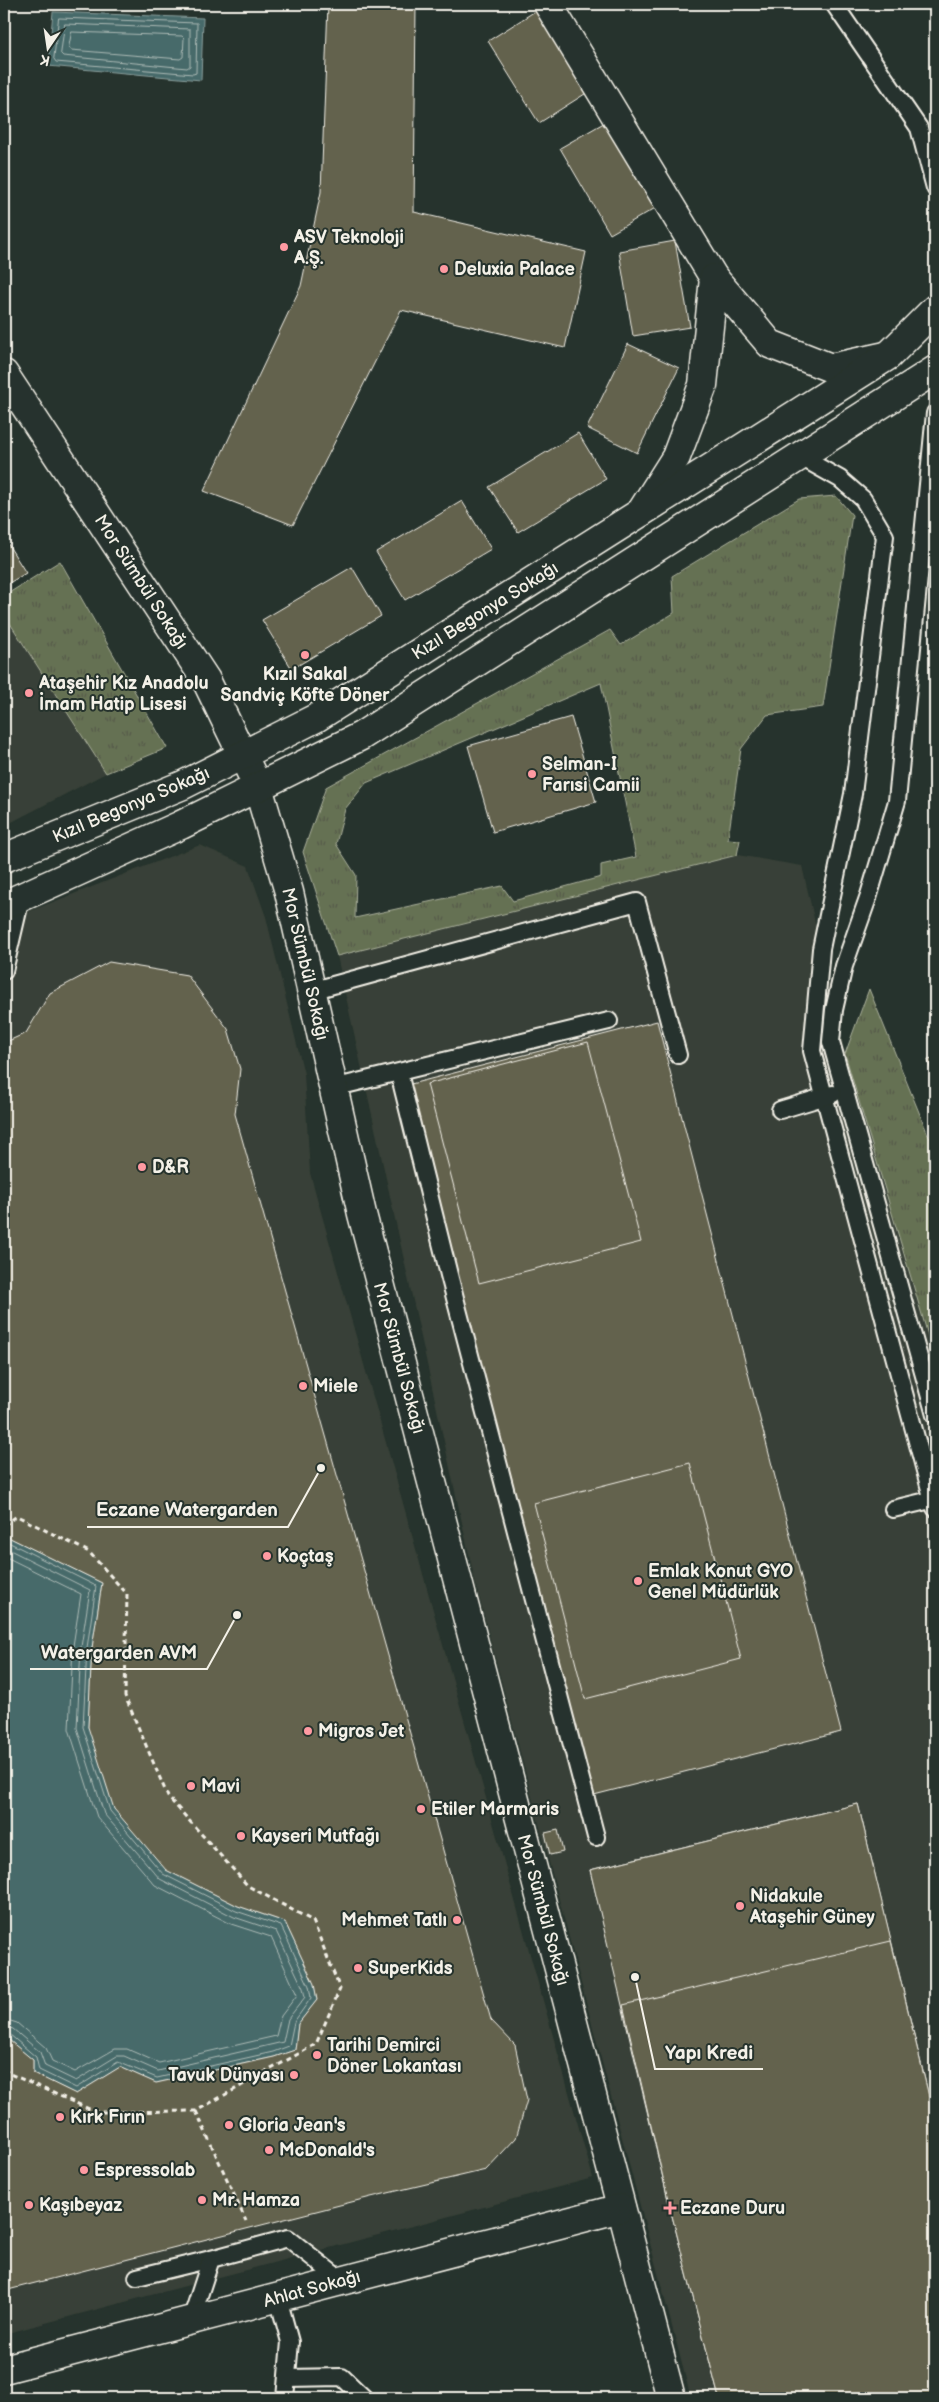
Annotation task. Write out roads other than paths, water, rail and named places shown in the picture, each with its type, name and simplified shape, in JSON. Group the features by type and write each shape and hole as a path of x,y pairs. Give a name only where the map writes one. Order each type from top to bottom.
{"street":[{"path":"548,4 714,278 770,344 831,368 888,356"},
{"path":"641,512 676,457 703,385 714,278"},
{"name":"Kızıl Begonya Sokağı","path":"4,858 182,785 316,718 888,356 935,309"},
{"name":"Kızıl Begonya Sokağı","path":"12,902 181,825 361,736 935,370"},
{"name":"Mor Sümbül Sokağı","path":"4,374 206,680 258,787 289,892 362,1214 671,2398"},
{"name":"Ahlat Sokağı","path":"4,2369 621,2208"}],"lane":[{"path":"834,4 919,128 935,188"},
{"path":"935,413 897,801 869,895 844,966 834,1010 831,1042 935,1416"},
{"path":"801,457 840,479 863,499 885,536 853,794 821,949 812,1051 934,1502 893,1509"},
{"path":"4,971 12,902"},
{"path":"311,991 637,902 678,1055"},
{"path":"334,1088 609,1021"},
{"path":"399,1073 449,1275 596,1836"},
{"path":"780,1110 844,1089"},
{"path":"137,2277 288,2238 342,2281"},
{"path":"191,2320 211,2259"},
{"path":"278,2298 290,2342 285,2398"},
{"path":"287,2378 342,2377 364,2398"}],"water":[{"path":"53,12 203,18 201,80 48,66"},
{"path":"4,1535 102,1583 92,1648 88,1727 166,1870 238,1906 285,1922 314,1984 317,2000 298,2024 295,2050 274,2057 156,2083 120,2067 76,2094 33,2073 33,2060 4,2036"}],"place":[{"name":"ASV Teknoloji A.Ş.","path":"284,247"},
{"name":"Deluxia Palace","path":"444,269"},
{"name":"Kızıl Sakal Sandviç Köfte Döner","path":"305,655"},
{"name":"Ataşehir Kız Anadolu İmam Hatip Lisesi","path":"29,693"},
{"name":"Selman-I Farısi Camii","path":"532,774"},
{"name":"D&R","path":"142,1167"},
{"name":"Miele","path":"303,1386"},
{"name":"Eczane Watergarden","path":"321,1468"},
{"name":"Koçtaş","path":"267,1556"},
{"name":"Emlak Konut GYO Genel Müdürlük","path":"638,1581"},
{"name":"Watergarden AVM","path":"237,1615"},
{"name":"Migros Jet","path":"308,1731"},
{"name":"Mavi","path":"191,1786"},
{"name":"Etiler Marmaris","path":"421,1809"},
{"name":"Kayseri Mutfağı","path":"241,1836"},
{"name":"Nidakule Ataşehir Güney","path":"740,1906"},
{"name":"Mehmet Tatlı","path":"457,1920"},
{"name":"SuperKids","path":"358,1968"},
{"name":"Yapı Kredi","path":"635,1977"},
{"name":"Tarihi Demirci Döner Lokantası","path":"317,2055"},
{"name":"Tavuk Dünyası","path":"294,2075"},
{"name":"Kırk Fırın","path":"60,2117"},
{"name":"Gloria Jean's","path":"229,2125"},
{"name":"McDonald's","path":"269,2150"},
{"name":"Espressolab","path":"84,2170"},
{"name":"Mr. Hamza","path":"202,2200"},
{"name":"Kaşıbeyaz","path":"29,2205"},
{"name":"Eczane Duru","path":"670,2208"}]}
